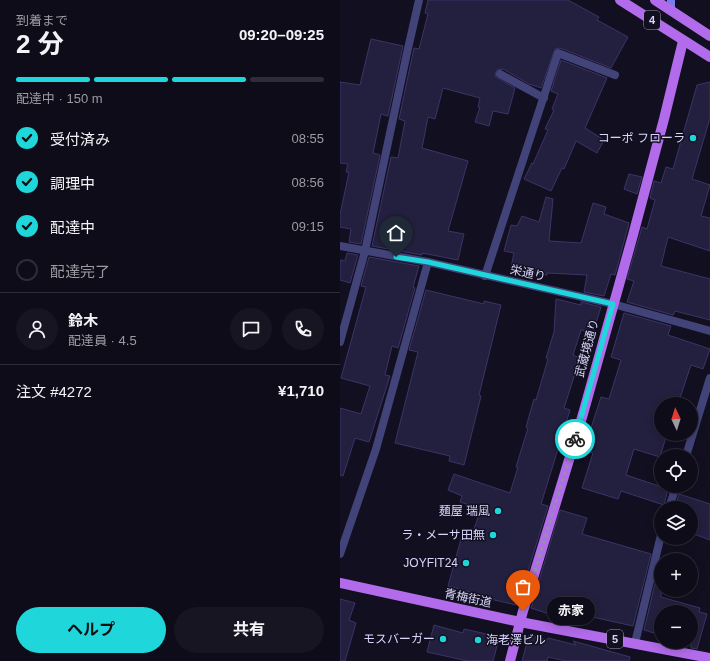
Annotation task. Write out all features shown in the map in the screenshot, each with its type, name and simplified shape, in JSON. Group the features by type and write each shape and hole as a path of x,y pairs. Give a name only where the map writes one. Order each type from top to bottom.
{"main road":[{"name":"4","path":"620,0 710,58"},
{"name":"4","path":"655,0 710,36"},
{"path":"671,0 671,11"},
{"name":"武蔵境通り","path":"510,661 520,622 583,414 664,119 683,41"},
{"name":"青梅街道","path":"340,582 520,622 710,658"}],"street":[{"path":"340,342 365,251 419,0"},
{"path":"485,276 558,53 615,75"},
{"path":"500,74 544,98"},
{"name":"栄通り","path":"340,246 428,262 613,304 710,330"},
{"path":"340,554 376,449 428,262"},
{"path":"688,449 710,378"},
{"path":"636,643 659,545"}],"building":[{"path":"428,0 568,0 599,17 597,20 628,37 611,68 560,48 555,49 541,88 529,84 503,69 497,70 495,74 496,77 515,88 508,114 493,111 489,126 475,122 480,107 478,107 480,98 443,88 435,119 428,117 422,148 468,161 448,231 464,234 458,260 372,246 391,157 398,158 405,121 399,119 414,48 419,49 428,14 425,13"},
{"path":"371,39 403,46 388,116 381,114 373,153 380,155 361,244 349,242 351,229 340,227 340,215 349,172 346,172 348,164 340,163 340,82 360,85"},
{"path":"561,60 607,78 585,128 604,140 597,153 576,141 564,169 562,168 551,191 524,179 532,163 533,164 548,130 545,129 554,110 552,109 558,94 551,91"},
{"path":"710,82 710,118 692,179 710,185 701,216 710,218 710,251 668,237 661,266 710,279 710,320 675,311 673,315 627,302 634,281 627,279 642,227 647,229 655,200 650,198 654,181 661,183 666,167 673,169 697,85"},
{"path":"629,174 642,177 637,194 624,189"},
{"path":"546,197 553,199 549,241 581,243 593,203 606,207 604,214 629,223 615,275 611,274 604,296 584,292 587,275 547,273 547,275 526,273 526,275 510,272 514,253 504,251 511,225 517,226 522,216 539,222"},
{"path":"347,253 358,255 350,283 340,280 340,260 345,261"},
{"path":"369,257 419,266 413,287 415,288 398,348 392,346 385,375 390,376 369,442 355,438 343,476 340,475 340,408 361,414 370,386 341,378 366,287 361,286"},
{"path":"426,290 484,304 484,301 501,305 464,465 449,461 450,456 395,443 418,352 409,350"},
{"path":"556,299 581,305 581,302 601,307 593,333 581,330 573,355 580,358 564,408 570,410 541,504 548,506 518,604 516,605 486,598 485,600 469,595 470,592 448,586 463,532 472,535 481,509 460,502 462,496 448,490 454,474 510,493 528,428 526,427 534,399 536,400 548,359 546,358 554,332"},
{"path":"624,313 671,326 668,335 710,349 703,369 691,365 680,397 654,397 654,441 665,441 662,449 654,449 654,455 634,449 626,475 654,484 654,493 667,493 665,501 654,502 621,491 618,499 582,488 593,453 584,450 601,397 609,399 621,360 611,357"},
{"path":"679,494 710,504 710,540 698,536 698,501 677,501"},
{"path":"560,510 587,518 582,534 651,554 633,626 561,610 557,622 555,622 546,613 531,608"},
{"path":"654,588 654,597 661,597 689,605 654,605 654,633 644,630"},
{"path":"340,599 355,603 349,620 356,623 345,661 340,661"},
{"path":"698,607 700,608 699,612 707,614 698,646"},
{"path":"434,625 463,633 464,629 491,635 497,646 493,661 468,661 427,652"},
{"path":"529,635 576,645 573,641 630,657 629,661 566,661 548,657 547,661 522,661"}],"way so far":[{"path":"523,611 575,439"}],"place":[{"name":"コーポ フローラ","path":"693,138"},
{"name":"麺屋 瑞風","path":"498,511"},
{"name":"ラ・メーサ田無","path":"493,535"},
{"name":"JOYFIT24","path":"466,563"},
{"name":"赤家","path":"523,611"},
{"name":"モスバーガー","path":"443,639"},
{"name":"海老澤ビル","path":"478,640"}],"route":[{"path":"396,257 428,262 464,272 613,304 575,439"}]}
